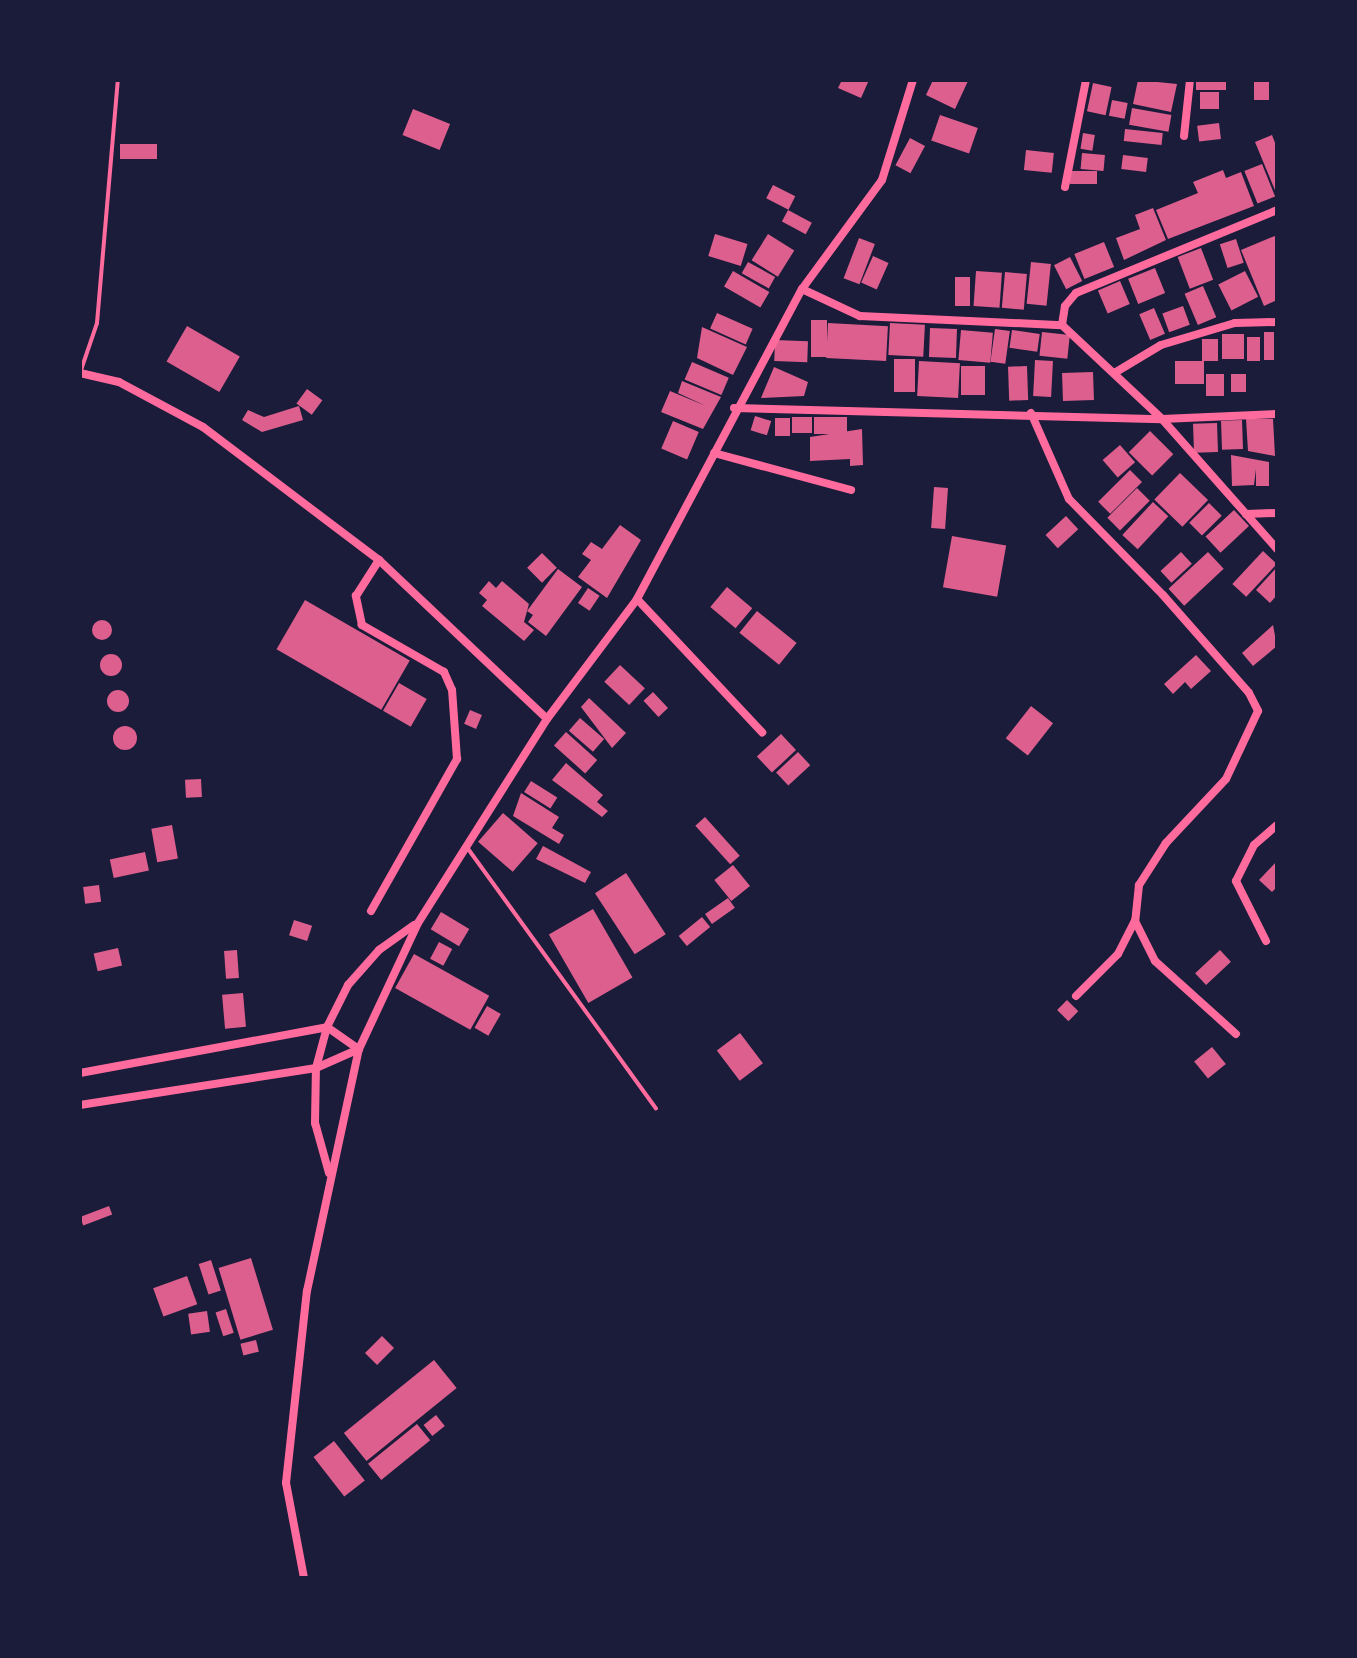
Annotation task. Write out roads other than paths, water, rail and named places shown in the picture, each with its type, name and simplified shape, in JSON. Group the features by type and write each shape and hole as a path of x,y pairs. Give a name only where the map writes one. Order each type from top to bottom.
{"street":[{"path":"304,1578 286,1483 307,1292 359,1049 418,923 547,719 638,599 734,408 802,289 882,180 913,80"},
{"path":"1065,188 1086,80"},
{"path":"1184,136 1190,80"},
{"path":"1062,324 1065,306 1076,293 1277,210"},
{"path":"802,289 860,316 1062,324 1162,419 1277,550"},
{"path":"1116,372 1161,345 1235,322 1277,322"},
{"path":"80,373 118,382 203,427 379,560 547,719"},
{"path":"734,408 1162,419 1277,414"},
{"path":"1032,413 1069,499 1250,692 1258,711 1226,779 1166,843 1138,886 1135,921 1118,954 1076,996"},
{"path":"714,454 850,490"},
{"path":"1246,514 1277,513"},
{"path":"371,911 457,759 452,690 444,672 362,625 356,596 379,560"},
{"path":"638,599 762,732"},
{"path":"1266,941 1236,881 1254,845 1277,825"},
{"path":"1135,921 1155,961 1236,1034"},
{"path":"330,1175 316,1122 316,1068 326,1027 369,962 418,923"},
{"path":"80,1073 326,1027 359,1049"},
{"path":"80,1105 316,1068 359,1049"}],"lane":[{"path":"80,373 97,323 118,80"},
{"path":"466,846 656,1108"}]}
